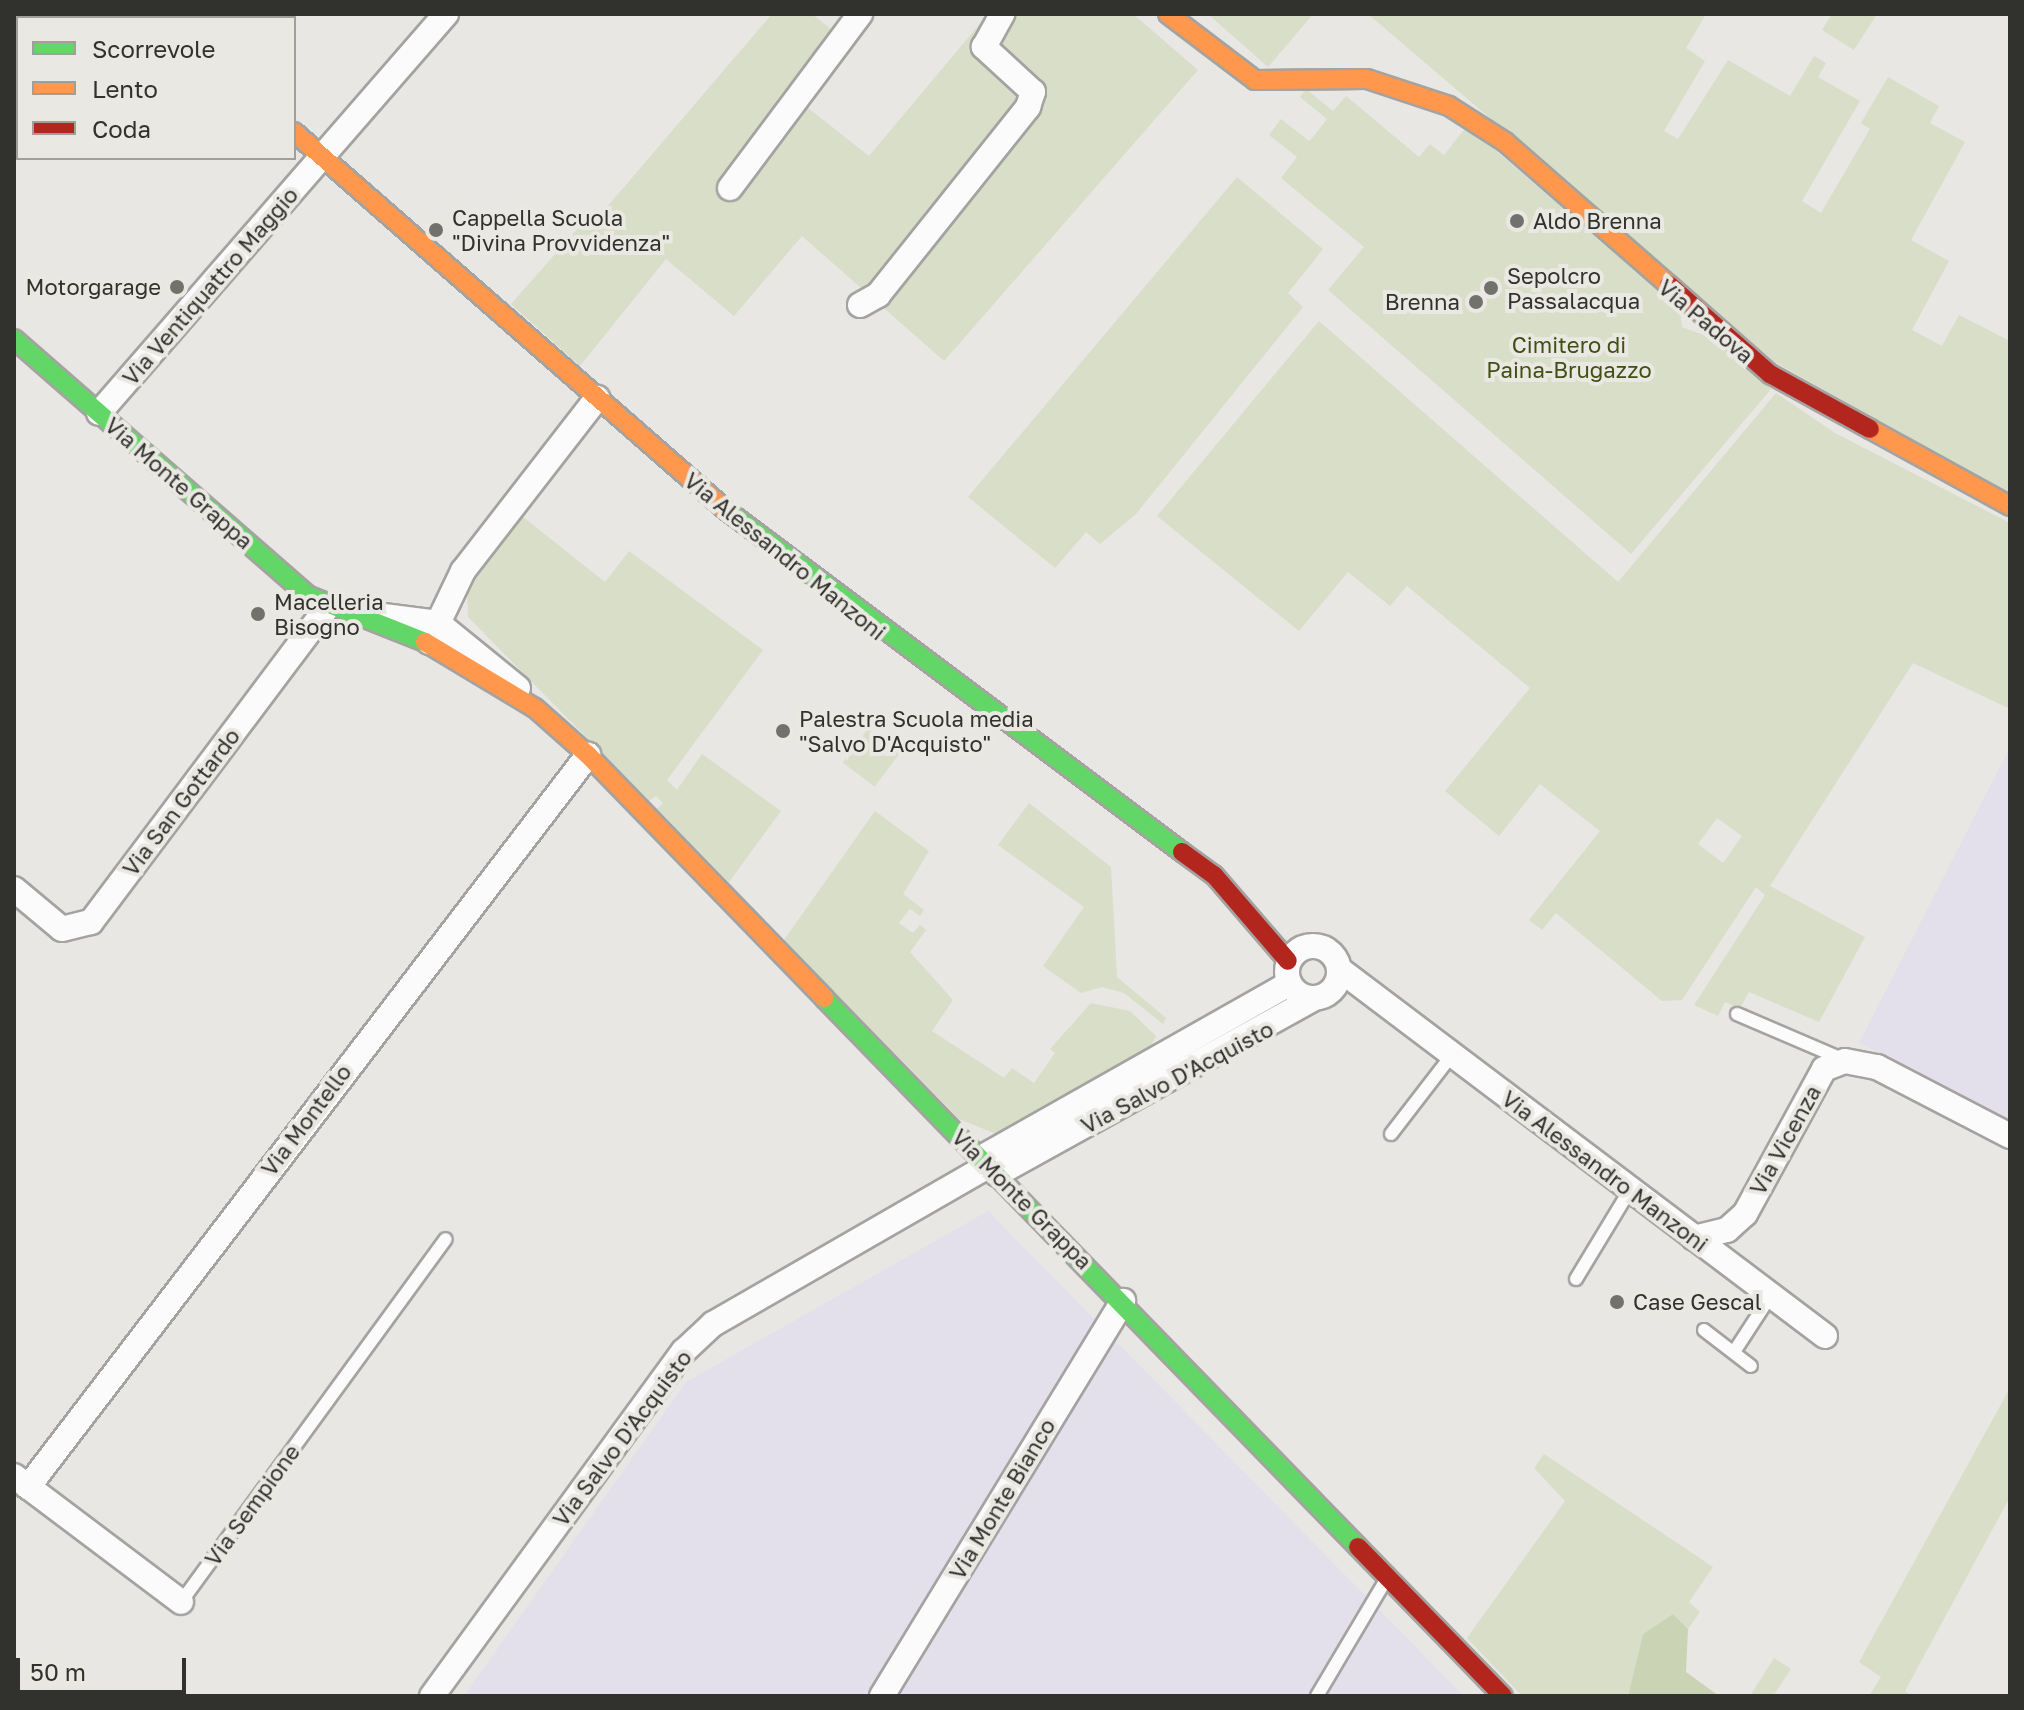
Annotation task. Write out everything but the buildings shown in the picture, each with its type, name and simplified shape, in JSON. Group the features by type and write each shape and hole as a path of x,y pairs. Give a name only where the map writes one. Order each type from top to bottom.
{"street":[{"name":"Via Ventiquattro Maggio","path":"99,413 446,14"},
{"path":"730,188 860,14"},
{"path":"860,305 878,295 1028,107 1033,92 984,47 1002,14"},
{"name":"Via Padova","path":"1168,14 1242,75 1268,83 1367,79 1449,106 1505,142 1770,374 2010,506"},
{"name":"Via Alessandro Manzoni","path":"296,134 773,551 1214,875 1288,972 1322,996 1384,1007"},
{"name":"Via Monte Grappa","path":"14,339 328,606 351,616 434,633 496,664 535,708 588,755 1123,1301 1503,1696"},
{"path":"434,633 463,571 597,398"},
{"name":"Via San Gottardo","path":"14,889 62,929 91,922 328,606"},
{"name":"Via Montello","path":"21,1482 588,755"},
{"name":"Via Salvo D'Acquisto","path":"432,1696 684,1351 713,1324 989,1165 1288,972 1312,946 1325,949 1339,969"},
{"name":"Via Alessandro Manzoni","path":"1339,969 1384,1007 1825,1336"},
{"path":"1322,996 1339,969"},
{"name":"Via Salvo D'Acquisto","path":"989,1165 1322,996"},
{"path":"1845,1061 1877,1067 2010,1136"},
{"name":"Via Vicenza","path":"1694,1238 1727,1230 1745,1214 1824,1069 1845,1061"},
{"name":"Via Monte Bianco","path":"882,1696 1123,1301"},
{"name":"Via Sempione","path":"21,1482 181,1602"}],"lane":[{"path":"1737,1014 1845,1061"},
{"path":"1391,1134 1451,1056"},
{"path":"1576,1279 1630,1190"},
{"name":"Via Sempione","path":"181,1602 446,1239"},
{"path":"1734,1352 1771,1295"},
{"path":"1704,1330 1751,1366"},
{"path":"1317,1696 1388,1576"}],"shaded area":[{"path":"2010,747 2010,1120 1859,1043"},
{"path":"988,1211 1464,1696 464,1696 686,1382"}],"green space":[{"path":"772,14 812,14 837,34 803,104 869,156 988,14 1133,14 1198,70 944,361 802,236 734,316 666,259 580,366 511,304 595,209 601,214"},
{"path":"1208,14 1313,14 1268,67"},
{"path":"1368,14 1706,14 1686,48 1705,61 1664,131 1678,139 1728,60 1790,96 1814,56 1826,63 1818,77 1860,101 1802,201 1821,213 1870,129 1861,123 1888,77 1939,106 1930,123 1965,142 1911,240 1949,261 1912,330 1942,346 1959,315 2010,341 2010,495 1775,362"},
{"path":"1832,14 1877,14 1854,50 1822,30"},
{"name":"Cimitero di Paina-Brugazzo","path":"1306,89 1333,111 1346,96 1419,157 1430,144 1444,155 1467,126 1680,309 1682,327 1709,337 1771,389 1631,554 1328,290 1364,247 1281,178 1297,157 1269,135 1281,119 1309,141 1313,137 1327,119 1300,97"},
{"path":"1237,177 1323,249 1288,293 1303,307 1136,514 1100,544 1086,532 1055,568 968,497"},
{"path":"1319,321 1618,582 1776,393 1835,433 2010,523 2010,709 1913,663 1770,886 1865,937 1819,1022 1749,992 1740,1008 1725,1002 1718,1016 1694,1005 1765,895 1756,887 1682,1000 1662,1001 1556,913 1542,930 1529,920 1600,831 1540,784 1499,836 1445,791 1530,688 1407,586 1390,606 1348,572 1299,631 1157,516","holes":["1717,818 1742,836 1723,863 1698,844"]},
{"path":"523,517 605,582 629,551 763,650 667,780 677,790 702,754 781,811 729,882 657,809 663,803 656,796 649,801 468,617 467,587"},
{"path":"868,729 900,753 875,787 843,763"},
{"path":"1029,803 1111,867 1117,977 1166,1018 1163,1024 1124,993 1102,987 1081,993 1043,966 1084,907 998,845"},
{"path":"875,811 929,851 903,894 924,910 920,916 910,909 899,923 913,933 920,925 926,930 910,952 953,1000 932,1031 1004,1078 1012,1068 1034,1083 1055,1053 1050,1049 1091,1003 1130,1011 1156,1036 1150,1047 999,1135 959,1119 784,940"},
{"path":"2010,1388 2010,1497 1905,1691 1911,1696 1869,1696 1881,1677 1859,1662"},
{"path":"1544,1454 1713,1567 1689,1602 1700,1612 1688,1629 1673,1614 1643,1634 1628,1696 1522,1696 1467,1638 1565,1501 1534,1468"},
{"path":"1673,1614 1688,1629 1686,1672 1719,1696 1628,1696 1643,1634"},
{"path":"1774,1658 1791,1669 1773,1696 1750,1696"}],"traffic: fast":[{"path":"14,339 309,596 425,642"},
{"path":"726,510 1182,852"},
{"path":"824,998 1358,1547"}],"traffic: slow":[{"path":"1168,14 1255,80 1367,79 1449,106 1505,142 1669,285"},
{"path":"296,134 726,510"},
{"path":"1870,429 2010,506"},
{"path":"425,642 535,708 588,755 824,998"}],"traffic: jam":[{"path":"1669,285 1770,374 1870,429"},
{"path":"1182,852 1214,875 1288,961"},
{"path":"1358,1547 1503,1696"}],"place":[{"name":"Aldo Brenna","path":"1517,221"},
{"name":"Cappella Scuola \"Divina Provvidenza\"","path":"436,230"},
{"name":"Motorgarage","path":"177,287"},
{"name":"Sepolcro Passalacqua","path":"1491,288"},
{"name":"Brenna","path":"1476,302"},
{"name":"Macelleria Bisogno","path":"258,614"},
{"name":"Palestra Scuola media \"Salvo D'Acquisto\"","path":"783,731"},
{"name":"Case Gescal","path":"1617,1302"}]}
